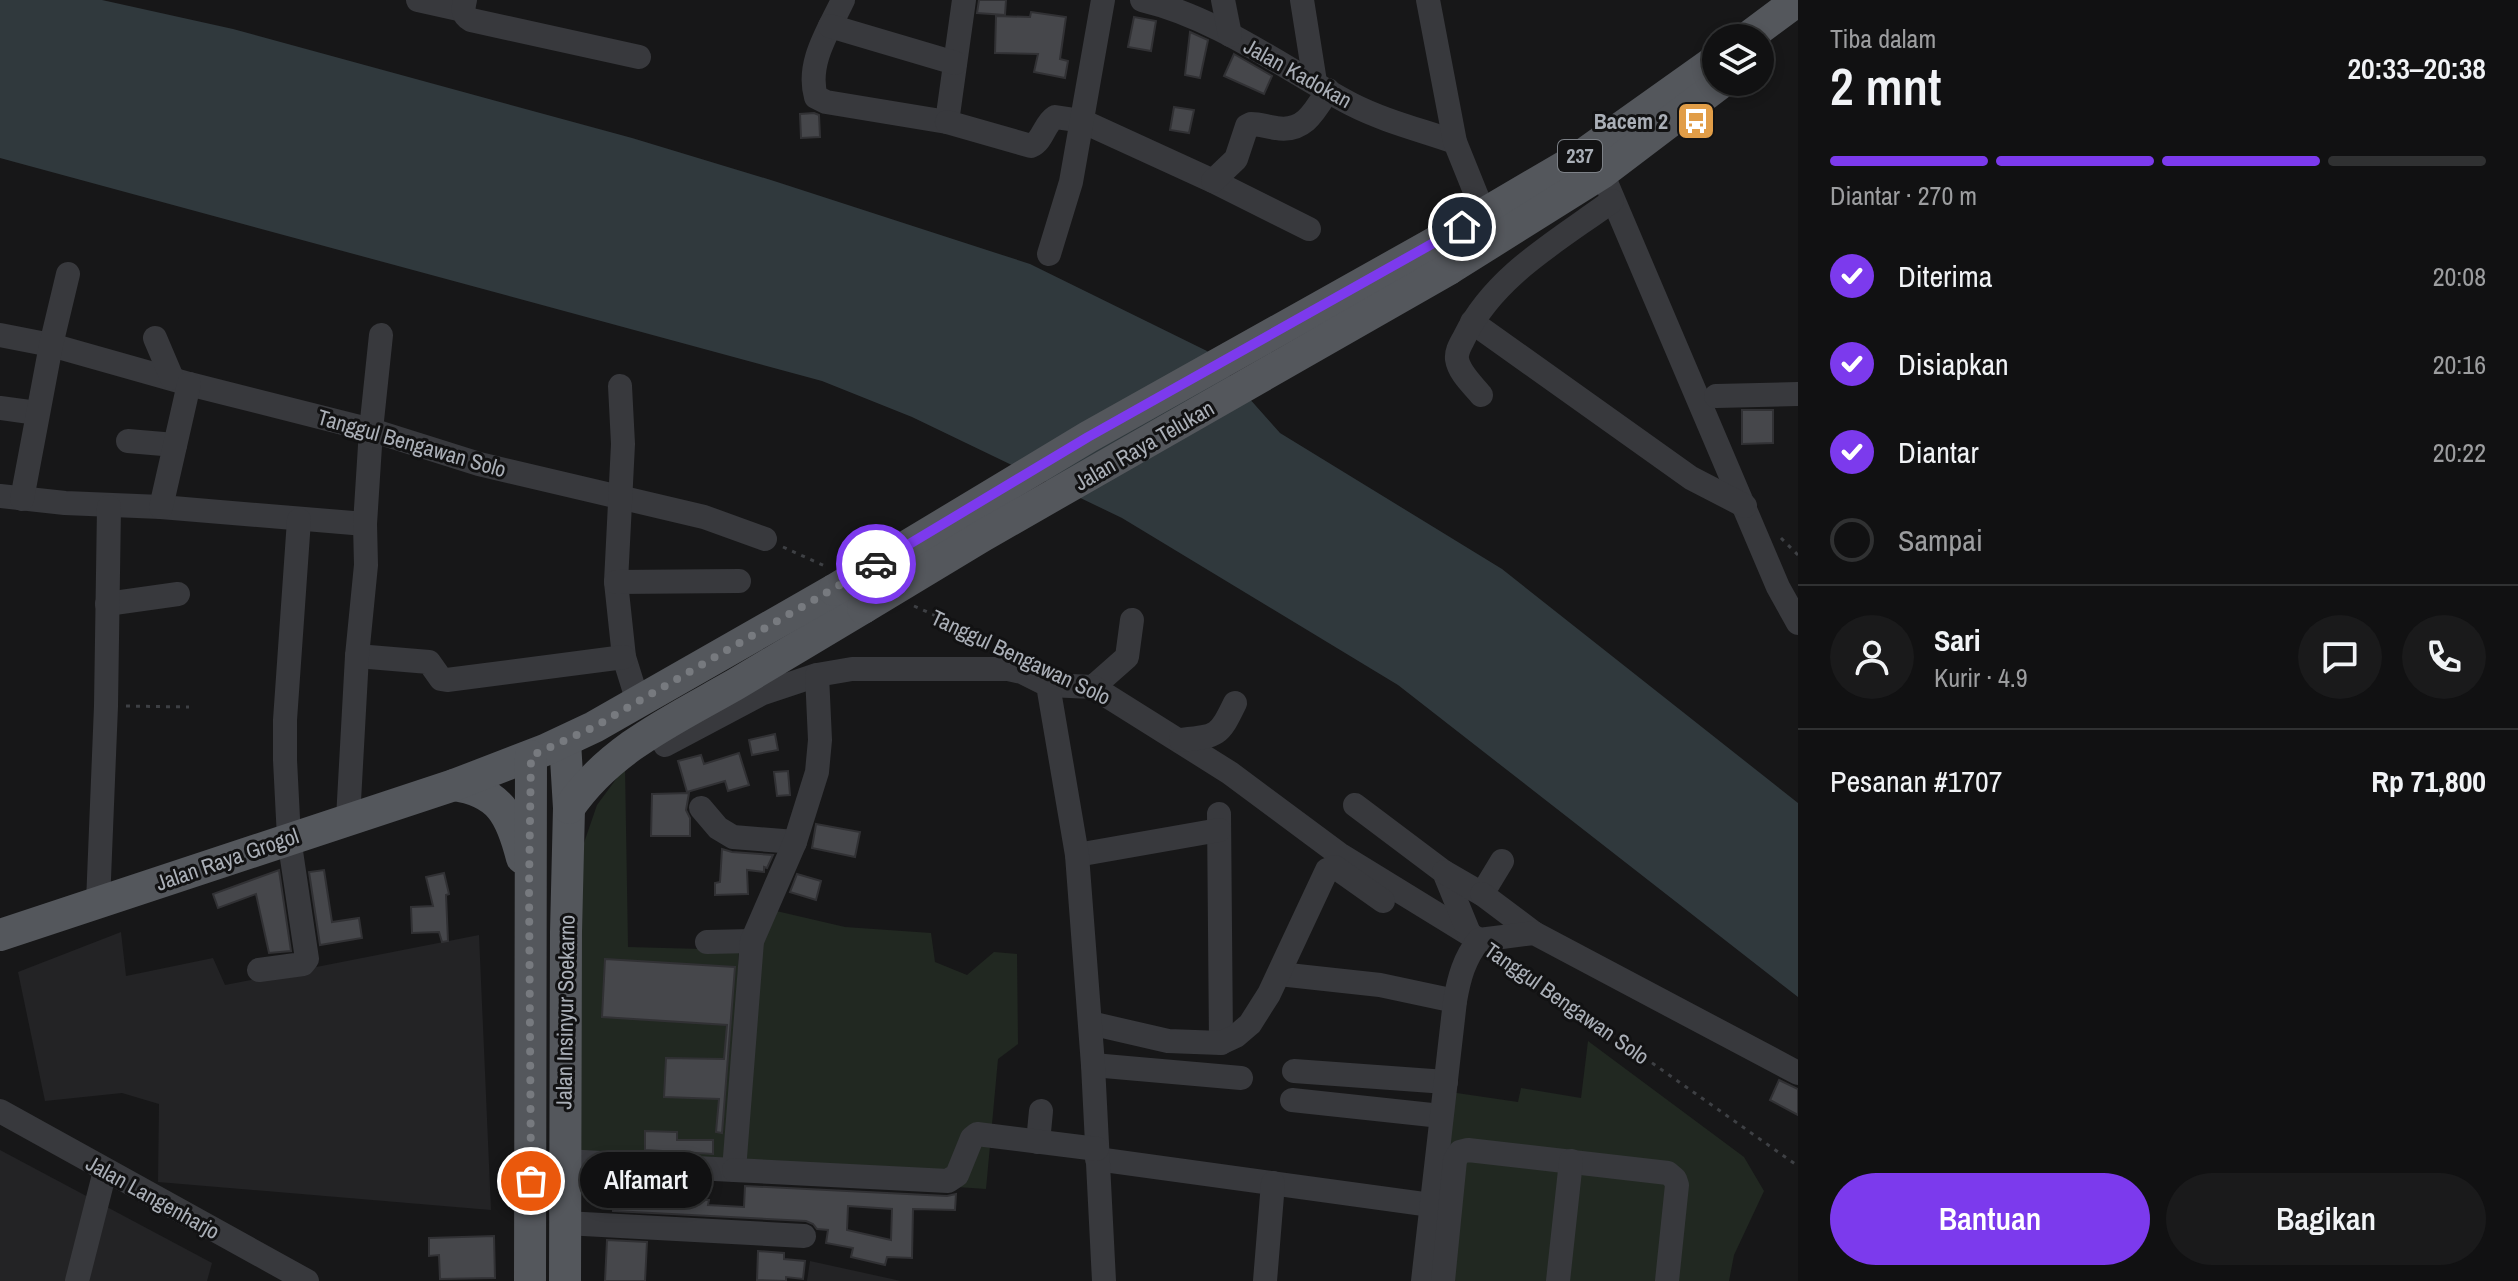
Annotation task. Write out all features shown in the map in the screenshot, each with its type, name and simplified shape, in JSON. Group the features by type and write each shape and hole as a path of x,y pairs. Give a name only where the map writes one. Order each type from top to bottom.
{"main road":[{"path":"1766,24 1798,0"},
{"path":"1774,44 1798,26"},
{"name":"Jalan Raya Telukan","path":"569,808 598,771 661,725 863,608 1442,256 1484,214 1574,161 1702,70"},
{"name":"Jalan Raya Telukan","path":"531,756 565,742 638,702 835,580 1088,437 1442,256 1607,187 1707,96"},
{"name":"Jalan Insinyur Soekarno","path":"565,742 569,808 565,1281"},
{"name":"Jalan Raya Grogol","path":"0,935 454,785 531,756"},
{"name":"Jalan Insinyur Soekarno","path":"530,1281 531,756"},
{"path":"454,785 481,791 497,802 519,845 529,886"},
{"path":"531,1139 535,1145 544,1148 554,1145 564,1158 555,1170 546,1170 531,1181"}],"street":[{"path":"418,0 464,5 466,17 471,20 639,57"},
{"path":"843,0 813,69 816,97 826,102 947,122 1031,146 1037,143 1049,120 1055,117 1082,121 1309,229"},
{"path":"947,122 964,0"},
{"path":"1049,254 1071,182 1103,0"},
{"name":"Jalan Kadokan","path":"1142,0 1161,4 1230,35 1353,104 1388,120 1455,142"},
{"path":"1223,0 1230,35"},
{"path":"1213,181 1236,159 1247,126 1279,129 1298,127 1310,120 1322,86 1302,0"},
{"path":"1428,0 1455,142 1484,214"},
{"path":"830,26 955,63"},
{"path":"1481,395 1462,373 1457,359 1472,322 1487,299 1607,187 1778,587 1798,623"},
{"path":"68,274 37,413 11,498 365,524"},
{"path":"1472,322 1691,478 1745,506"},
{"name":"Tanggul Bengawan Solo","path":"0,335 51,345 371,430 479,464 704,517 765,539"},
{"path":"348,819 357,656 366,565 365,524 371,430 381,335"},
{"path":"155,338 180,381 175,445 161,507"},
{"path":"620,386 623,444 616,582 624,657 638,702"},
{"path":"1716,396 1798,394"},
{"path":"0,408 37,413"},
{"path":"128,441 175,445"},
{"path":"98,903 106,706 109,507"},
{"path":"259,970 303,964 307,959 289,838 285,720 299,520"},
{"path":"616,582 739,581"},
{"path":"107,604 178,594"},
{"path":"665,745 763,693 817,675 852,669 1008,669 1022,672 1048,685 1093,687 1127,657 1132,620"},
{"path":"357,656 429,662 441,679 447,680 624,657"},
{"path":"734,1170 752,941 795,842 817,772 820,740 817,675"},
{"path":"1048,685 1077,855 1093,1065 1104,1281"},
{"name":"Tanggul Bengawan Solo","path":"1093,687 1230,773 1339,854 1474,936"},
{"path":"1181,740 1218,733 1235,703"},
{"path":"1355,805 1444,872 1482,894 1534,933 1798,1073"},
{"path":"701,808 718,828 733,837 795,842"},
{"path":"1077,855 1219,822 1221,1043"},
{"path":"1482,894 1502,861"},
{"path":"1090,1023 1168,1041 1221,1043 1250,1024 1279,974 1330,867 1335,867 1383,901"},
{"path":"1423,1281 1455,1001 1459,975 1474,936 1444,872"},
{"path":"1474,936 1534,933"},
{"path":"707,942 752,941"},
{"path":"1279,974 1380,985 1455,1001"},
{"path":"1093,1065 1241,1078"},
{"path":"1294,1071 1446,1082"},
{"path":"1292,1100 1441,1116"},
{"name":"Jalan Langenharjo","path":"0,1111 307,1281"},
{"path":"1038,1142 1041,1111"},
{"path":"564,1158 948,1181 957,1175 972,1138 977,1134 1273,1183 1431,1205"},
{"path":"1443,1281 1455,1160 1460,1152 1468,1150 1668,1173 1677,1185 1667,1281"},
{"path":"1558,1281 1571,1161"},
{"path":"77,1281 105,1171"},
{"path":"1265,1281 1273,1183"},
{"path":"565,1223 804,1236"}],"path":[{"path":"765,539 835,580"},
{"name":"Tanggul Bengawan Solo","path":"907,603 1006,647"},
{"path":"106,706 189,707"},
{"name":"Tanggul Bengawan Solo","path":"1474,936 1798,1166"}],"shaded area":[{"path":"0,0 102,0 233,29 632,138 1030,264 1207,351 1280,433 1502,569 1798,803 1798,997 1398,685 1122,518 912,417 822,381 0,158"},
{"path":"625,767 628,947 739,950 727,1171 578,1166 575,869 597,805"},
{"path":"772,910 845,927 931,933 935,962 967,975 994,952 1017,954 1018,1044 998,1059 986,1189 739,1172 753,966"},
{"path":"121,932 126,976 213,958 225,985 479,935 491,1210 158,1182 159,1104 122,1093 45,1101 18,972"},
{"path":"1588,1041 1744,1157 1764,1191 1734,1255 1729,1281 1431,1281 1450,1092 1518,1102 1521,1088 1581,1098"},
{"path":"0,1150 212,1263 207,1281 0,1281"},
{"path":"810,1261 901,1281 807,1281"}],"building":[{"path":"979,0 1006,0 1005,15 977,13"},
{"path":"1031,12 1066,17 1060,59 1068,61 1065,78 1034,72 1038,54 995,53 996,16 1030,17"},
{"path":"1134,17 1156,21 1151,51 1128,47"},
{"path":"1190,32 1208,40 1200,78 1185,75"},
{"path":"1234,54 1272,76 1264,94 1224,76"},
{"path":"1174,107 1194,110 1189,133 1170,130"},
{"path":"800,114 819,115 820,137 801,138"},
{"path":"1742,410 1773,410 1773,443 1742,444"},
{"path":"775,734 778,750 752,755 749,740"},
{"path":"739,753 749,785 728,791 725,781 687,792 678,761 701,755 704,764"},
{"path":"788,771 790,795 777,796 774,772"},
{"path":"689,793 686,810 690,818 690,836 651,836 652,794"},
{"path":"816,824 860,832 855,857 812,848"},
{"path":"722,849 773,855 764,872 747,870 748,894 715,895 715,883 720,882"},
{"path":"279,870 291,951 269,953 256,894 218,908 213,894"},
{"path":"324,870 332,922 359,918 362,938 320,945 309,872"},
{"path":"444,873 449,894 446,895 448,941 442,942 439,932 412,933 411,907 433,906 426,877"},
{"path":"797,874 821,881 816,900 790,892"},
{"path":"605,959 735,967 722,1133 716,1132 719,1099 664,1097 666,1058 724,1059 727,1025 602,1017"},
{"path":"1779,1080 1798,1089 1798,1115 1770,1100"},
{"path":"645,1131 677,1132 677,1140 713,1140 713,1154 645,1150"},
{"path":"609,1179 652,1182 651,1188 681,1190 682,1182 699,1183 698,1200 709,1200 708,1205 744,1207 745,1186 956,1194 955,1210 913,1209 912,1258 887,1257 885,1265 851,1257 853,1248 826,1243 828,1230 817,1229 806,1221 613,1211 613,1202 608,1202","holes":["848,1206 892,1209 891,1240 847,1230"]},
{"path":"494,1236 495,1278 440,1279 439,1255 429,1256 429,1238"},
{"path":"607,1240 647,1242 645,1281 605,1281"},
{"path":"758,1251 784,1253 784,1259 805,1261 803,1279 757,1280"}],"way so far":[{"path":"531,1181 531,756 594,727 876,564"}],"place":[{"name":"Bacem 2","path":"1696,121"},
{"name":"Alfamart","path":"531,1181"}],"route":[{"path":"876,564 1088,437 1462,227"}]}
